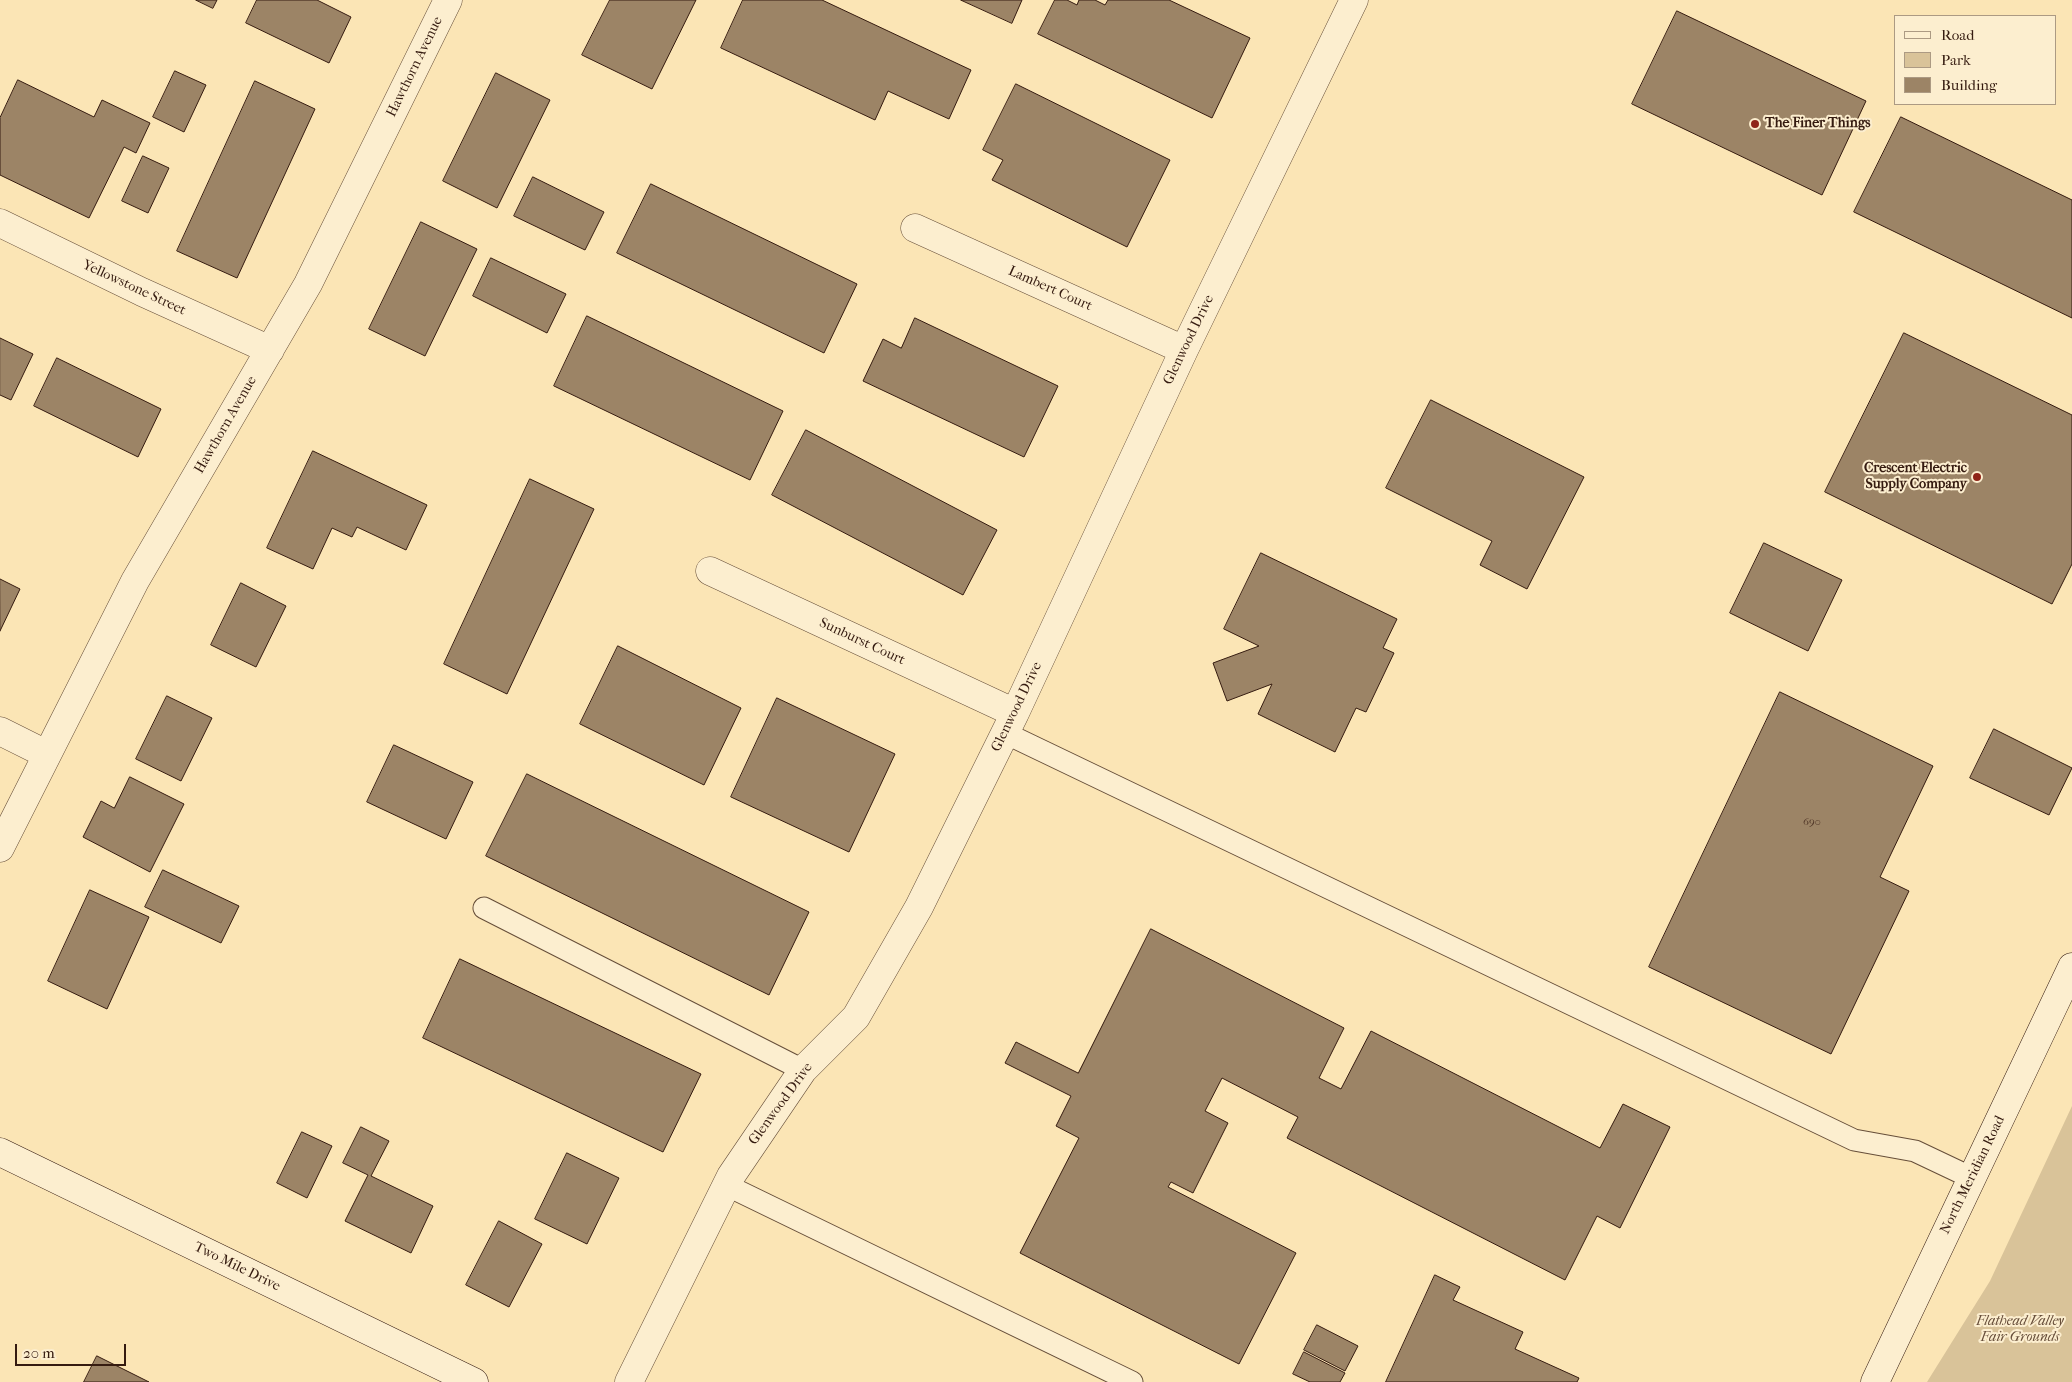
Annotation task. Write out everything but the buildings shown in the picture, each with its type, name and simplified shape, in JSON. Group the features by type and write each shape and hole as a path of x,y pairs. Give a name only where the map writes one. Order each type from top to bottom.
{"street":[{"name":"Hawthorn Avenue","path":"0,848 46,754 135,582 308,284 448,0"},
{"name":"Glenwood Drive","path":"628,1382 731,1176 803,1070 856,1017 918,907 1010,723 1346,3"},
{"name":"Yellowstone Street","path":"0,223 142,292 270,350"},
{"name":"Lambert Court","path":"915,228 1184,350"},
{"name":"Sunburst Court","path":"710,571 1010,723"},
{"path":"0,731 46,754"},
{"name":"North Meridian Road","path":"1875,1382 2072,967"},
{"name":"Two Mile Drive","path":"0,1152 474,1382"}],"lane":[{"path":"1010,723 1854,1140 1915,1151 1972,1178"},
{"path":"484,908 803,1070"},
{"path":"726,1186 1132,1382"}],"green space":[{"name":"Flathead Valley Fair Grounds","path":"2072,1106 2072,1382 1927,1382 1990,1281"}],"place":[{"name":"The Finer Things","path":"1755,124"},
{"name":"Crescent Electric Supply Company","path":"1977,477"}]}
